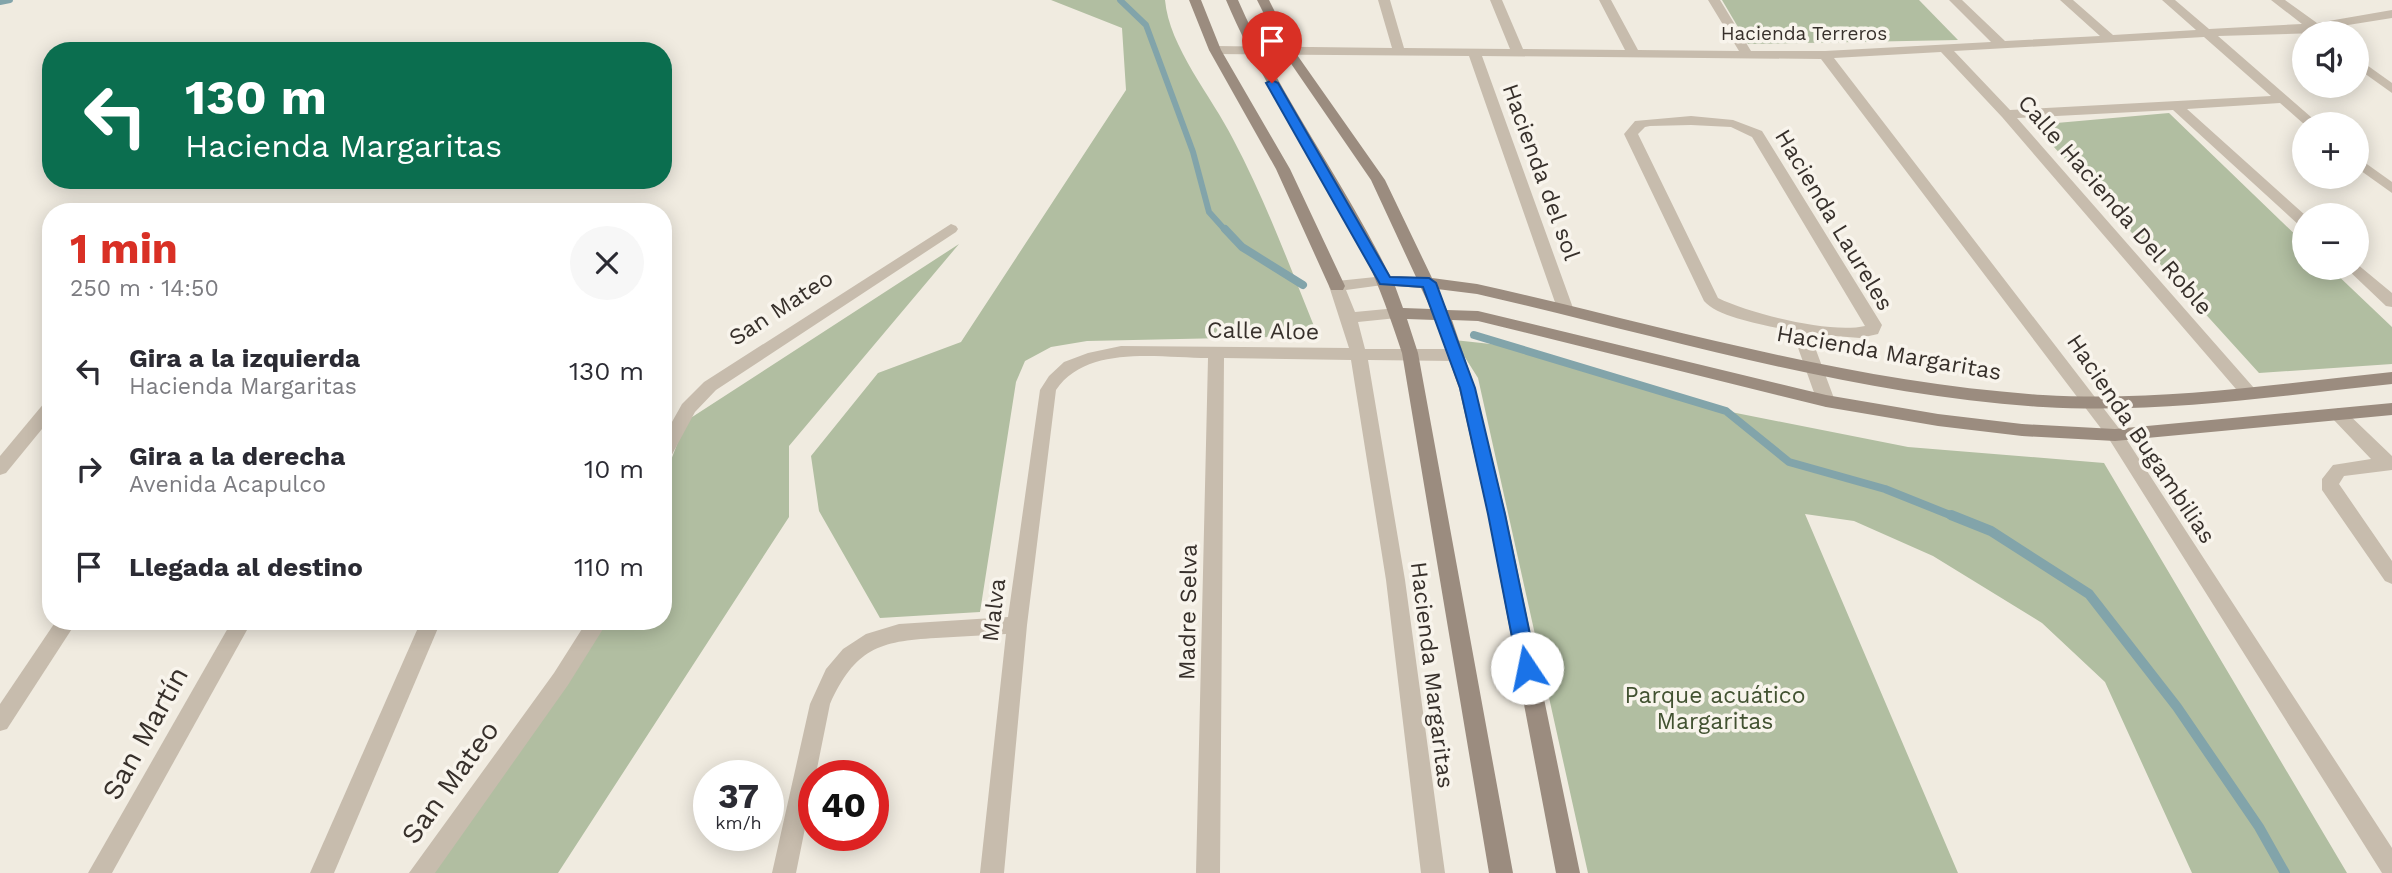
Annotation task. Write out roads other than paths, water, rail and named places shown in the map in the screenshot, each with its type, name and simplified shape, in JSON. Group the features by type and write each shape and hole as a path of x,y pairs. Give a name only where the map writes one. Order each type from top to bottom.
{"street":[{"path":"1195,0 1215,50 1283,169 1337,286"},
{"path":"1232,0 1253,51 1325,171 1385,281"},
{"path":"1262,0 1289,52 1378,180 1429,283 1456,355 1467,388 1497,514 1568,873"},
{"path":"1384,0 1399,51"},
{"path":"1496,0 1518,52"},
{"path":"1605,0 1633,52"},
{"path":"1714,0 1747,54"},
{"path":"1955,0 2003,46"},
{"path":"2066,0 2112,40"},
{"path":"2168,0 2297,112"},
{"path":"2277,0 2306,21"},
{"name":"Hacienda Terreros","path":"2360,21 2392,14"},
{"name":"Hacienda Terreros","path":"1215,50 1825,55 2292,31"},
{"name":"Calle Hacienda Del Roble","path":"1946,50 2007,114 2248,392"},
{"name":"Hacienda del sol","path":"1474,52 1564,308"},
{"name":"Hacienda Bugambilias","path":"1825,55 2115,435 2392,868"},
{"path":"2369,71 2392,89"},
{"path":"2007,114 2281,99"},
{"path":"2175,106 2292,211"},
{"name":"Hacienda Laureles","path":"1650,122 1725,123 1749,128 1757,134 1874,325 1872,330 1856,334 1800,327 1728,309 1709,297 1631,134 1633,128 1650,122"},
{"path":"2369,170 2392,189"},
{"name":"San Mateo","path":"672,438 688,408 710,386 951,229"},
{"path":"2367,280 2392,302"},
{"name":"Hacienda Margaritas","path":"1385,281 1410,353 1501,873"},
{"name":"Hacienda Margaritas","path":"1433,873 1394,561 1360,354 1337,286 1385,281 1477,289 1814,369 1965,394 2047,402 2144,401 2392,378"},
{"path":"1350,318 1397,313 1441,313 1507,322 1826,401 1938,420 2022,430 2115,435 2392,409"},
{"path":"1800,327 1826,401"},
{"name":"Calle Aloe","path":"1072,364 1121,352 1456,355"},
{"name":"Madre Selva","path":"1209,873 1216,353"},
{"name":"Malva","path":"992,873 1017,625 1048,390 1056,376 1072,364"},
{"path":"2337,414 2388,463"},
{"path":"0,468 42,417"},
{"path":"2388,463 2339,470 2332,475 2330,482 2331,490 2392,576"},
{"path":"784,873 820,704 833,674 850,655 873,640 900,632 1017,625"},
{"path":"0,722 61,630"},
{"name":"San Martín","path":"100,873 237,630"},
{"path":"322,873 427,630"},
{"name":"San Mateo","path":"421,873 561,679 592,630"}],"waterway":[{"path":"0,2 10,0"},
{"path":"1120,0 1146,25 1193,152 1209,212 1226,231"},
{"path":"1225,229 1242,247 1303,285"},
{"path":"1474,335 1726,411 1789,462 1885,489 1955,517"},
{"path":"1951,515 1991,531 2089,594 2177,707 2259,827 2285,873"}],"park label":[{"name":"Parque acuático Margaritas","path":"1715,708"}]}
